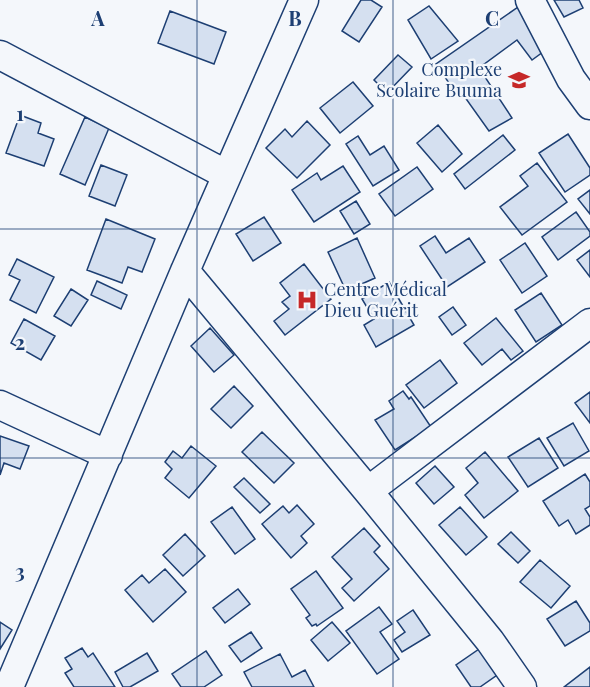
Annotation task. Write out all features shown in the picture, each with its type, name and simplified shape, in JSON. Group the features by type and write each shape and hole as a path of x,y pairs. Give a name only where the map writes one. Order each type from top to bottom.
{"street":[{"path":"9,687 185,271 304,0"},
{"path":"530,0 571,79 590,105"},
{"path":"0,55 227,175"},
{"path":"185,271 368,491 490,642 522,687"},
{"path":"368,491 590,323"},
{"path":"0,405 108,455"}],"building":[{"path":"361,0 371,0 382,7 359,42 342,31"},
{"path":"554,0 579,0 583,8 564,17"},
{"path":"521,5 547,49 532,60 517,40 479,68 512,118 489,131 457,86 453,89 436,64"},
{"path":"429,6 458,41 431,59 408,20"},
{"path":"170,11 226,32 214,64 158,43"},
{"path":"398,55 412,67 387,93 374,80"},
{"path":"353,82 373,106 340,133 320,108"},
{"path":"20,115 41,123 38,133 54,139 44,166 6,153"},
{"path":"85,117 109,128 85,185 60,174"},
{"path":"307,121 330,145 297,178 266,148 285,129 292,137"},
{"path":"438,125 462,154 442,172 417,143"},
{"path":"568,134 590,168 590,175 565,192 539,153"},
{"path":"503,135 515,150 465,189 454,174"},
{"path":"358,136 370,155 384,146 399,170 373,186 346,144"},
{"path":"537,163 567,202 522,235 500,207 528,186 520,176"},
{"path":"101,165 127,175 115,206 89,196"},
{"path":"343,166 360,192 314,222 292,190 317,173 321,180"},
{"path":"417,167 433,189 395,216 379,194"},
{"path":"590,190 590,214 578,199"},
{"path":"356,201 370,224 354,234 340,211"},
{"path":"576,212 590,232 590,236 558,260 542,237"},
{"path":"264,217 281,243 253,261 236,234"},
{"path":"106,219 155,239 142,272 128,267 122,283 87,270"},
{"path":"435,236 446,253 469,238 485,262 447,287 420,246"},
{"path":"357,238 375,278 346,291 328,252"},
{"path":"525,243 547,276 522,293 500,260"},
{"path":"590,250 590,277 577,260"},
{"path":"17,259 54,277 36,313 10,300 20,280 9,275"},
{"name":"Centre Médical Dieu Guérit","path":"304,264 331,299 285,335 274,321 289,309 282,302 290,296 280,283"},
{"name":"Centre Médical Dieu Guérit","path":"304,264 331,299 285,335 274,321 289,309 282,302 290,296 280,283"},
{"path":"97,281 127,295 121,309 91,295"},
{"path":"389,282 414,325 376,347 364,325 374,319 362,299"},
{"path":"71,289 88,300 71,326 54,316"},
{"path":"541,293 562,325 536,342 515,310"},
{"path":"453,307 466,325 452,335 439,317"},
{"path":"496,318 523,351 511,360 502,349 482,365 464,343"},
{"path":"24,319 55,336 41,360 11,343"},
{"path":"210,328 234,355 214,372 191,346"},
{"path":"440,360 457,383 424,408 406,385"},
{"path":"234,386 253,406 231,428 211,409"},
{"path":"403,391 409,399 411,397 431,427 395,450 375,420 394,409 389,401"},
{"path":"590,392 590,423 575,403"},
{"path":"573,423 589,451 564,466 547,438"},
{"path":"262,432 294,463 274,483 242,452"},
{"path":"0,436 29,446 20,469 4,463 0,475"},
{"path":"539,438 558,468 528,487 508,457"},
{"path":"191,446 216,466 189,498 165,478 172,469 165,462 173,451 182,458"},
{"path":"485,452 518,491 484,518 465,495 478,483 466,468"},
{"path":"435,466 454,487 434,504 416,483"},
{"path":"585,474 590,482 590,506 585,509 590,517 590,525 576,534 568,520 559,526 543,501"},
{"path":"244,478 270,504 260,513 234,487"},
{"path":"297,505 314,524 301,536 307,543 291,558 262,524 283,506 289,513"},
{"path":"232,507 255,539 235,554 211,522"},
{"path":"460,507 487,537 466,555 439,525"},
{"path":"364,528 380,546 374,552 389,569 354,601 342,588 352,579 332,557"},
{"path":"511,532 530,551 518,563 498,544"},
{"path":"185,534 205,556 183,576 163,555"},
{"path":"540,560 570,586 551,608 520,582"},
{"path":"165,569 186,592 153,622 125,590 142,575 149,583"},
{"path":"316,571 343,608 317,626 316,624 312,626 306,618 310,615 291,589"},
{"path":"238,589 250,604 225,623 213,608"},
{"path":"576,601 590,623 590,631 565,646 547,619"},
{"path":"379,607 392,624 380,632 399,659 377,674 346,631"},
{"path":"413,610 430,635 402,652 394,640 405,632 397,621"},
{"path":"0,622 12,630 0,649"},
{"path":"332,622 350,643 328,661 311,640"},
{"path":"251,632 262,648 241,662 229,646"},
{"path":"482,647 500,673 480,687 471,687 456,665"},
{"path":"82,648 88,657 93,653 115,687 74,687 65,673 72,669 65,658"},
{"path":"206,651 222,675 204,687 181,687 172,674"},
{"path":"147,653 158,671 130,687 123,687 115,672"},
{"path":"280,654 292,677 305,670 314,687 252,687 244,672"},
{"path":"590,667 590,687 564,687"}],"place":[{"name":"Complexe Scolaire Buuma","path":"519,80"},
{"name":"Centre Médical Dieu Guérit","path":"307,300"}]}
